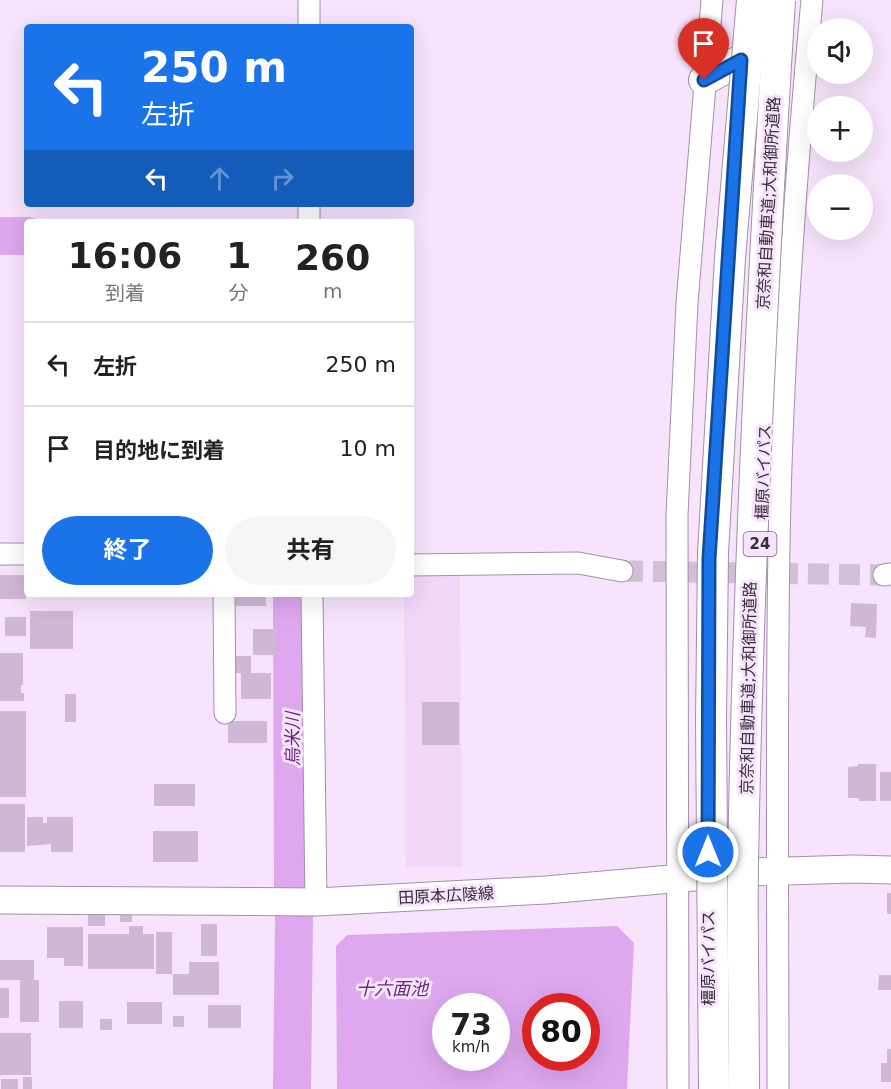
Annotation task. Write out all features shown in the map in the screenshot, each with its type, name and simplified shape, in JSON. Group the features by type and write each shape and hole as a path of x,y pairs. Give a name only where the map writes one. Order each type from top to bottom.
{"highway":[{"name":"橿原バイパス","path":"707,1089 709,559 745,0"},
{"name":"京奈和自動車道;大和御所道路","path":"714,1089 711,720 713,553 730,258 752,0"},
{"name":"京奈和自動車道;大和御所道路","path":"744,1089 743,867 751,555 764,261 780,0"},
{"name":"橿原バイパス","path":"752,1089 764,872 760,561 771,264 789,0"},
{"path":"704,80 741,60"}],"main road":[{"name":"田原本広陵線","path":"0,900 316,902 546,890 708,875 853,869 891,870"}],"street":[{"path":"309,0 309,24"},
{"path":"678,1089 677,515 687,303 712,0"},
{"path":"778,1089 764,872 788,320 799,140 812,0"},
{"path":"0,554 24,554"},
{"path":"414,565 578,563 622,571"},
{"path":"224,597 225,713"},
{"path":"312,597 316,902"}],"shaded area":[{"path":"414,571 460,571 462,867 406,867 404,597 414,597"}],"water":[{"name":"十六面池","path":"617,926 634,943 627,1089 337,1089 336,946 347,935"}],"building":[{"path":"0,575 24,575 24,597 26,599 0,599"},
{"path":"233,597 266,597 266,606 233,606"},
{"path":"851,603 877,604 876,638 865,637 866,627 850,626"},
{"path":"30,611 73,611 73,649 30,649"},
{"path":"5,617 26,617 26,636 5,636"},
{"path":"253,629 275,629 275,655 253,655"},
{"path":"0,653 23,653 21,693 24,693 24,701 0,701"},
{"path":"232,656 251,656 251,673 271,673 271,699 241,699 241,673 232,673"},
{"path":"65,694 76,694 76,722 65,722"},
{"path":"422,702 459,702 459,745 422,745"},
{"path":"0,711 26,711 26,797 0,797"},
{"path":"228,721 267,721 267,743 228,743"},
{"path":"858,764 876,764 876,801 859,801 859,798 848,798 848,767 858,766"},
{"path":"880,772 891,772 891,801 880,801"},
{"path":"154,784 195,784 195,806 154,806"},
{"path":"0,804 25,804 25,852 0,852"},
{"path":"27,817 43,817 43,823 47,823 47,817 73,817 73,852 51,852 51,844 27,846"},
{"path":"153,831 198,831 198,862 153,862"},
{"path":"887,893 891,893 891,914 887,914"},
{"path":"88,910 105,910 105,926 88,926"},
{"path":"120,911 132,911 132,922 120,922"},
{"path":"201,924 217,924 217,956 201,956"},
{"path":"129,926 143,926 143,934 154,934 154,969 88,969 88,934 129,934"},
{"path":"47,927 83,927 83,966 64,966 64,958 47,958"},
{"path":"156,932 172,932 172,974 156,974"},
{"path":"0,960 34,960 34,980 39,980 39,1022 20,1022 20,980 0,980"},
{"path":"189,962 219,962 219,995 173,995 173,974 189,974"},
{"path":"879,975 891,975 891,990 878,990"},
{"path":"0,988 9,988 9,1018 0,1018"},
{"path":"59,1001 83,1001 83,1028 59,1028"},
{"path":"127,1002 162,1002 162,1024 127,1024"},
{"path":"208,1005 241,1005 241,1028 208,1028"},
{"path":"173,1016 184,1016 184,1027 173,1027"},
{"path":"100,1019 112,1019 112,1030 100,1030"},
{"path":"0,1033 31,1033 31,1075 0,1075"},
{"path":"887,1049 891,1049 891,1082 881,1082 881,1063 887,1063"},
{"path":"23,1077 32,1077 32,1089 23,1089"},
{"path":"1,1079 18,1079 18,1089 1,1089"}],"waterway":[{"name":"烏米川","path":"0,236 24,236"},
{"name":"烏米川","path":"292,597 293,885"},
{"name":"烏米川","path":"292,1089 294,916"}],"tunnel":[{"path":"622,571 884,575"}],"route":[{"path":"704,80 741,60 709,559 708,852"}]}
